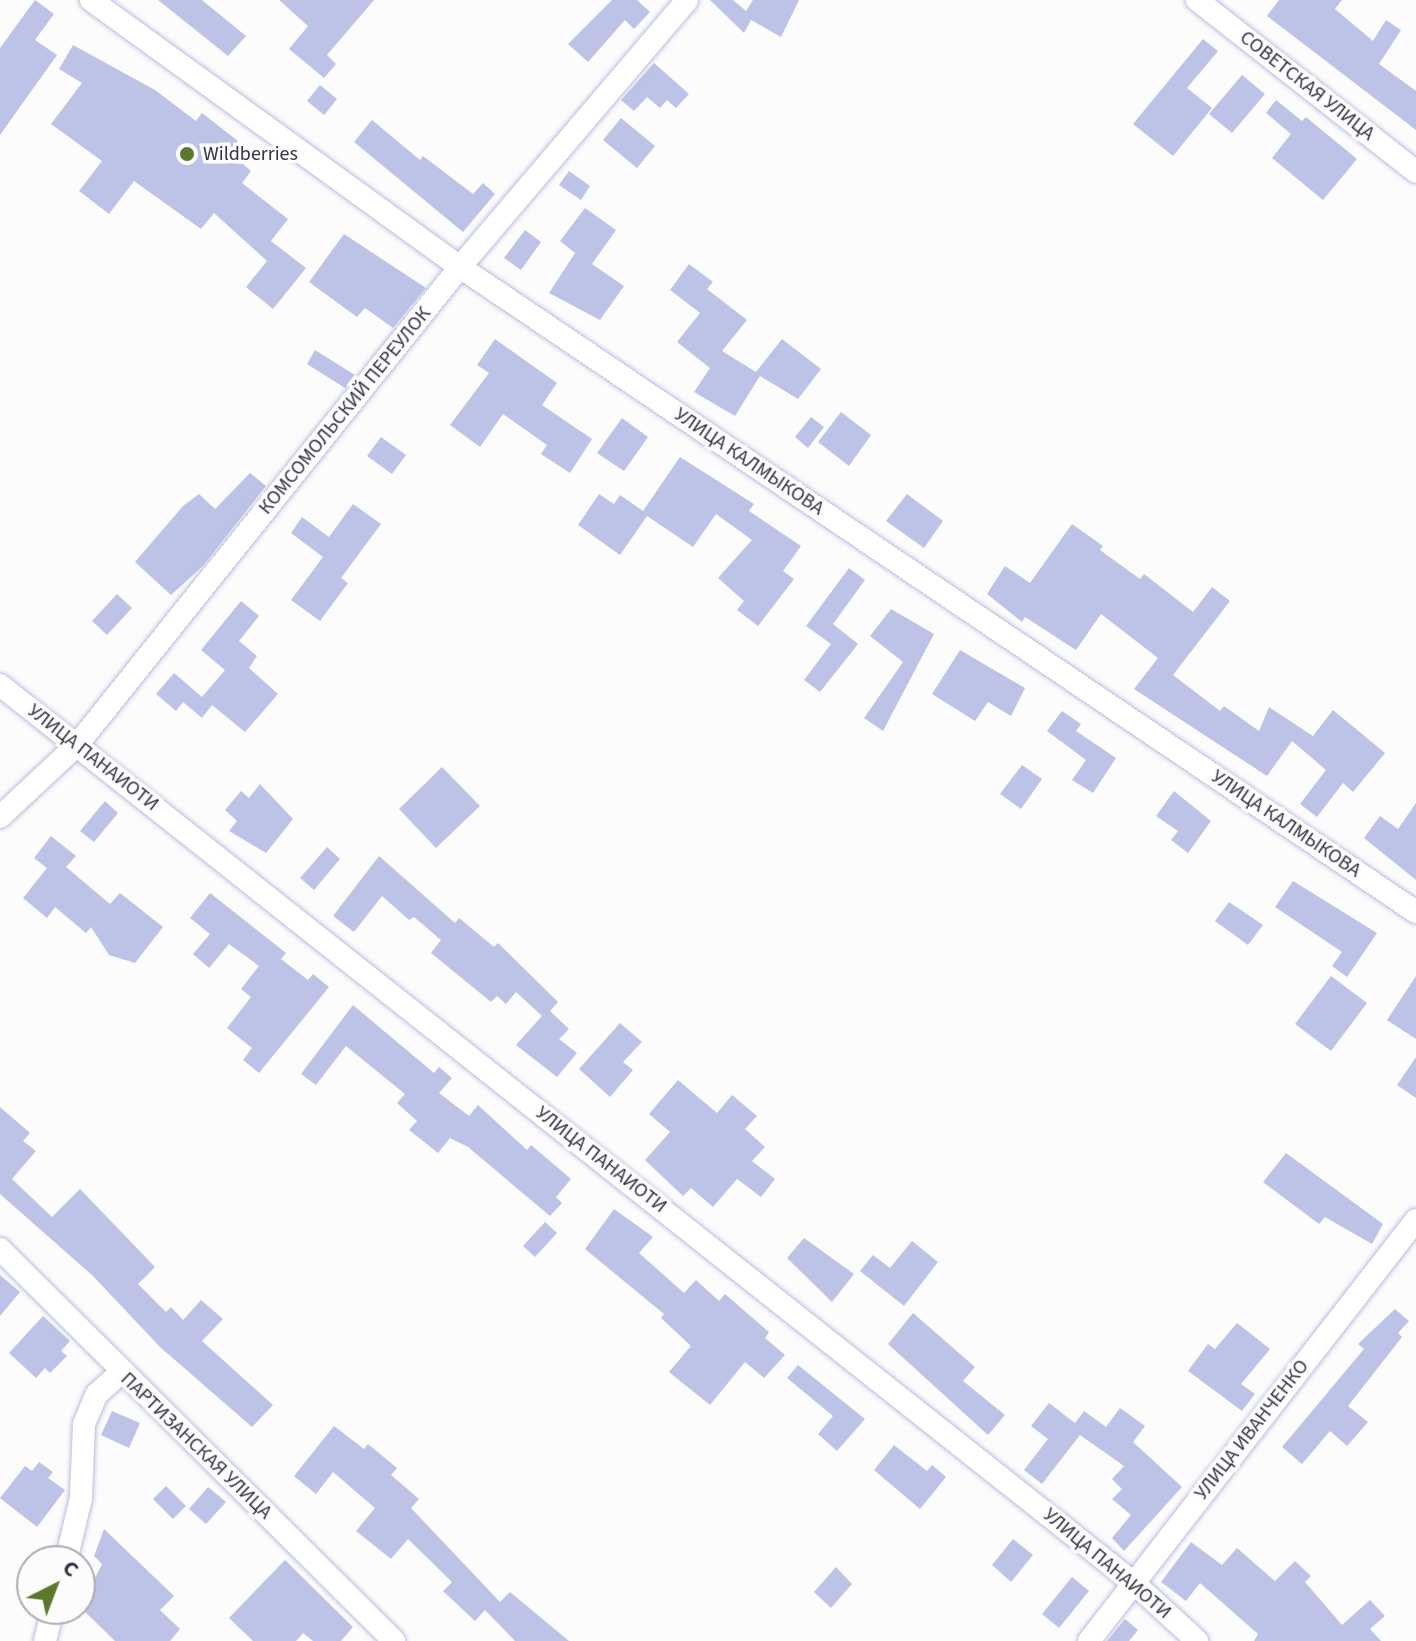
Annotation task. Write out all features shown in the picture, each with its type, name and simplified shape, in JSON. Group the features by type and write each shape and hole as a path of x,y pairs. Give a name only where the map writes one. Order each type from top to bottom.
{"street":[{"name":"УЛИЦА КАЛМЫКОВА","path":"91,0 460,267 1416,912"},
{"name":"КОМСОМОЛЬСКИЙ ПЕРЕУЛОК","path":"0,817 77,745 460,267 687,0"},
{"name":"СОВЕТСКАЯ УЛИЦА","path":"1197,0 1416,172"},
{"name":"УЛИЦА ПАНАИОТИ","path":"0,685 1134,1583 1197,1641"},
{"name":"УЛИЦА ИВАНЧЕНКО","path":"1089,1641 1416,1220"},
{"name":"ПАРТИЗАНСКАЯ УЛИЦА","path":"0,1249 120,1373 394,1641"},
{"path":"70,1545 81,1498 84,1424 97,1394 120,1373"}],"building":[{"path":"35,0 54,14 35,40 57,55 0,135 0,48"},
{"path":"158,0 202,0 246,36 228,56"},
{"path":"279,0 374,0 327,55 336,64 324,78 289,49 308,26"},
{"path":"612,0 637,0 650,12 634,29 625,20 588,62 568,44"},
{"path":"710,0 733,0 746,11 753,0 799,0 781,37 751,20 744,33"},
{"path":"1279,0 1342,0 1335,9 1373,41 1386,20 1401,30 1379,64 1416,91 1416,130 1267,16"},
{"path":"1203,39 1218,51 1187,88 1212,108 1173,156 1133,124"},
{"path":"73,45 155,90 196,121 202,113 238,141 229,152 251,171 242,183 288,219 271,241 306,268 273,309 246,287 267,261 214,213 201,229 134,181 109,214 79,191 102,161 51,124 82,83 59,69"},
{"path":"654,63 689,94 676,108 667,100 660,108 647,97 634,111 621,100"},
{"path":"1242,75 1265,94 1232,133 1209,114"},
{"path":"320,85 337,99 324,115 307,101"},
{"path":"1276,100 1302,121 1306,117 1357,159 1323,200 1272,158 1291,134 1266,113"},
{"path":"621,118 655,146 637,168 603,140"},
{"path":"372,120 420,160 423,156 473,194 483,183 495,194 463,232 354,142"},
{"path":"569,171 590,186 581,200 559,185"},
{"path":"585,208 616,230 592,264 624,286 600,320 549,293 575,253 560,241"},
{"path":"525,230 541,242 521,270 504,258"},
{"path":"344,234 426,288 393,328 365,308 357,317 309,282"},
{"path":"689,264 713,282 707,289 747,320 722,351 756,372 782,339 821,369 798,399 760,376 735,416 694,392 710,368 677,342 700,313 670,290"},
{"path":"495,339 557,383 542,405 592,439 570,473 541,454 547,445 503,414 480,447 450,425 489,373 477,365"},
{"path":"315,350 355,375 345,388 307,364"},
{"path":"841,412 871,435 849,466 818,442"},
{"path":"811,417 824,427 808,448 795,437"},
{"path":"622,418 648,437 624,471 597,453"},
{"path":"381,437 406,455 392,474 367,456"},
{"path":"680,457 754,504 749,511 801,546 783,571 794,579 758,626 737,610 744,601 718,578 752,540 716,514 693,547 647,516 620,555 578,525 599,494 614,504 620,495 643,511"},
{"path":"250,473 266,486 203,566 171,595 135,562 183,506 199,494 215,509"},
{"path":"907,494 943,521 924,548 886,521"},
{"path":"353,504 381,524 341,578 348,583 320,621 291,600 323,557 291,533 302,517 329,537"},
{"path":"1072,524 1103,546 1100,550 1140,579 1144,574 1193,612 1212,587 1230,601 1173,675 1220,711 1224,706 1259,731 1269,707 1313,736 1333,710 1385,753 1353,792 1343,783 1317,817 1300,804 1326,770 1292,741 1267,776 1134,689 1158,658 1101,614 1076,650 1025,617 1022,622 987,594 1005,566 1030,583"},
{"path":"849,568 865,580 833,624 858,644 820,692 804,680 831,644 806,626"},
{"path":"117,594 132,608 107,635 92,621"},
{"path":"241,601 259,616 239,641 257,656 249,668 278,694 245,732 212,705 202,718 183,702 176,711 156,694 174,673 202,697 225,670 201,650"},
{"path":"891,609 934,634 883,731 864,718 903,662 870,636"},
{"path":"960,650 1025,688 1011,716 988,702 975,721 932,694"},
{"path":"1062,711 1081,724 1076,731 1116,758 1093,793 1072,780 1086,760 1047,731"},
{"path":"1022,765 1042,779 1021,809 1000,794"},
{"path":"442,767 480,806 436,848 399,809"},
{"path":"260,784 293,819 266,853 229,831 237,821 225,810 241,791 249,798"},
{"path":"1174,791 1211,821 1188,853 1171,840 1178,831 1156,816"},
{"path":"105,801 118,813 94,842 80,831"},
{"path":"1416,803 1416,880 1364,838 1380,816 1398,829"},
{"path":"51,836 76,856 66,867 110,904 120,893 163,927 135,963 109,955 91,927 86,933 55,907 47,918 23,898 47,868 34,858"},
{"path":"327,847 340,859 314,890 300,878"},
{"path":"379,856 455,923 459,918 494,947 498,943 558,1002 550,1011 569,1029 559,1039 577,1053 557,1077 516,1045 542,1016 516,992 506,1004 497,996 491,1002 431,953 441,940 414,917 409,920 382,896 354,932 333,916"},
{"path":"1293,881 1377,933 1347,977 1332,966 1342,952 1275,907"},
{"path":"210,893 286,953 281,959 308,980 313,974 329,987 259,1073 243,1060 252,1048 227,1028 251,997 241,989 259,966 229,944 209,968 193,954 210,934 190,918"},
{"path":"1229,902 1263,925 1248,945 1215,921"},
{"path":"1331,976 1367,1003 1331,1051 1295,1024"},
{"path":"1416,976 1416,1039 1387,1020"},
{"path":"353,1005 434,1073 439,1067 452,1078 439,1093 469,1116 478,1105 527,1150 531,1145 571,1179 556,1197 562,1203 550,1216 468,1147 450,1138 438,1153 409,1130 417,1121 397,1103 405,1094 346,1046 316,1085 301,1074"},
{"path":"620,1023 642,1042 623,1062 633,1070 610,1097 579,1069"},
{"path":"1416,1057 1416,1098 1397,1085"},
{"path":"678,1080 717,1113 732,1095 757,1116 745,1129 765,1147 752,1161 775,1179 761,1197 737,1179 713,1207 691,1188 683,1196 645,1160 670,1132 649,1114"},
{"path":"0,1107 30,1133 23,1141 36,1151 12,1179 52,1217 80,1189 155,1267 138,1284 166,1312 171,1307 183,1320 201,1300 223,1319 202,1341 273,1405 252,1427 160,1347 93,1276 0,1194"},
{"path":"1286,1153 1383,1224 1372,1244 1325,1217 1319,1224 1263,1182"},
{"path":"614,1209 653,1237 639,1253 684,1293 696,1280 719,1301 725,1294 769,1332 765,1338 785,1355 764,1378 745,1362 710,1405 669,1372 691,1346 661,1318 664,1314 585,1249"},
{"path":"545,1222 557,1233 535,1257 523,1246"},
{"path":"804,1238 854,1274 832,1302 787,1258"},
{"path":"912,1241 938,1262 904,1306 860,1271 873,1255 890,1268"},
{"path":"0,1275 20,1292 0,1316"},
{"path":"1395,1309 1409,1321 1398,1333 1402,1337 1348,1406 1368,1422 1347,1446 1330,1431 1302,1464 1282,1447 1364,1349 1358,1344"},
{"path":"913,1313 975,1367 963,1381 1005,1415 988,1435 888,1344"},
{"path":"43,1316 70,1341 61,1351 67,1356 50,1373 45,1368 36,1378 9,1353"},
{"path":"1237,1323 1270,1349 1241,1384 1255,1394 1242,1411 1188,1371 1208,1344 1215,1349"},
{"path":"798,1365 865,1419 837,1451 818,1434 833,1416 787,1378"},
{"path":"1049,1403 1075,1423 1084,1411 1106,1427 1120,1408 1145,1426 1133,1442 1182,1487 1124,1551 1112,1538 1131,1515 1112,1499 1122,1489 1112,1479 1124,1466 1080,1435 1042,1484 1024,1470 1048,1439 1031,1426"},
{"path":"112,1411 140,1423 129,1448 101,1435"},
{"path":"334,1426 364,1449 368,1444 397,1468 391,1475 419,1499 411,1508 500,1602 510,1592 569,1641 515,1641 485,1610 475,1621 443,1591 452,1582 408,1539 391,1559 356,1531 375,1508 333,1472 316,1494 294,1476"},
{"path":"894,1445 927,1471 932,1465 946,1477 920,1509 874,1470"},
{"path":"39,1462 53,1472 48,1478 65,1490 37,1527 0,1498 25,1466 32,1471"},
{"path":"166,1486 186,1506 173,1519 153,1499"},
{"path":"208,1487 226,1502 206,1524 189,1509"},
{"path":"104,1529 174,1596 160,1610 180,1629 170,1641 115,1641 96,1623 96,1576 102,1564 96,1558"},
{"path":"1013,1539 1033,1555 1011,1582 992,1565"},
{"path":"1191,1542 1222,1565 1237,1548 1275,1581 1295,1561 1311,1576 1305,1582 1342,1625 1370,1600 1385,1616 1370,1629 1381,1641 1254,1641 1258,1634 1200,1583 1186,1601 1161,1582"},
{"path":"285,1560 353,1627 341,1641 313,1641 303,1633 296,1641 253,1641 229,1618"},
{"path":"836,1567 852,1584 831,1608 814,1592"},
{"path":"1072,1577 1089,1591 1059,1628 1042,1614"},
{"path":"1125,1619 1138,1630 1129,1641 1107,1641"}],"place":[{"name":"Wildberries","path":"187,154"}]}
